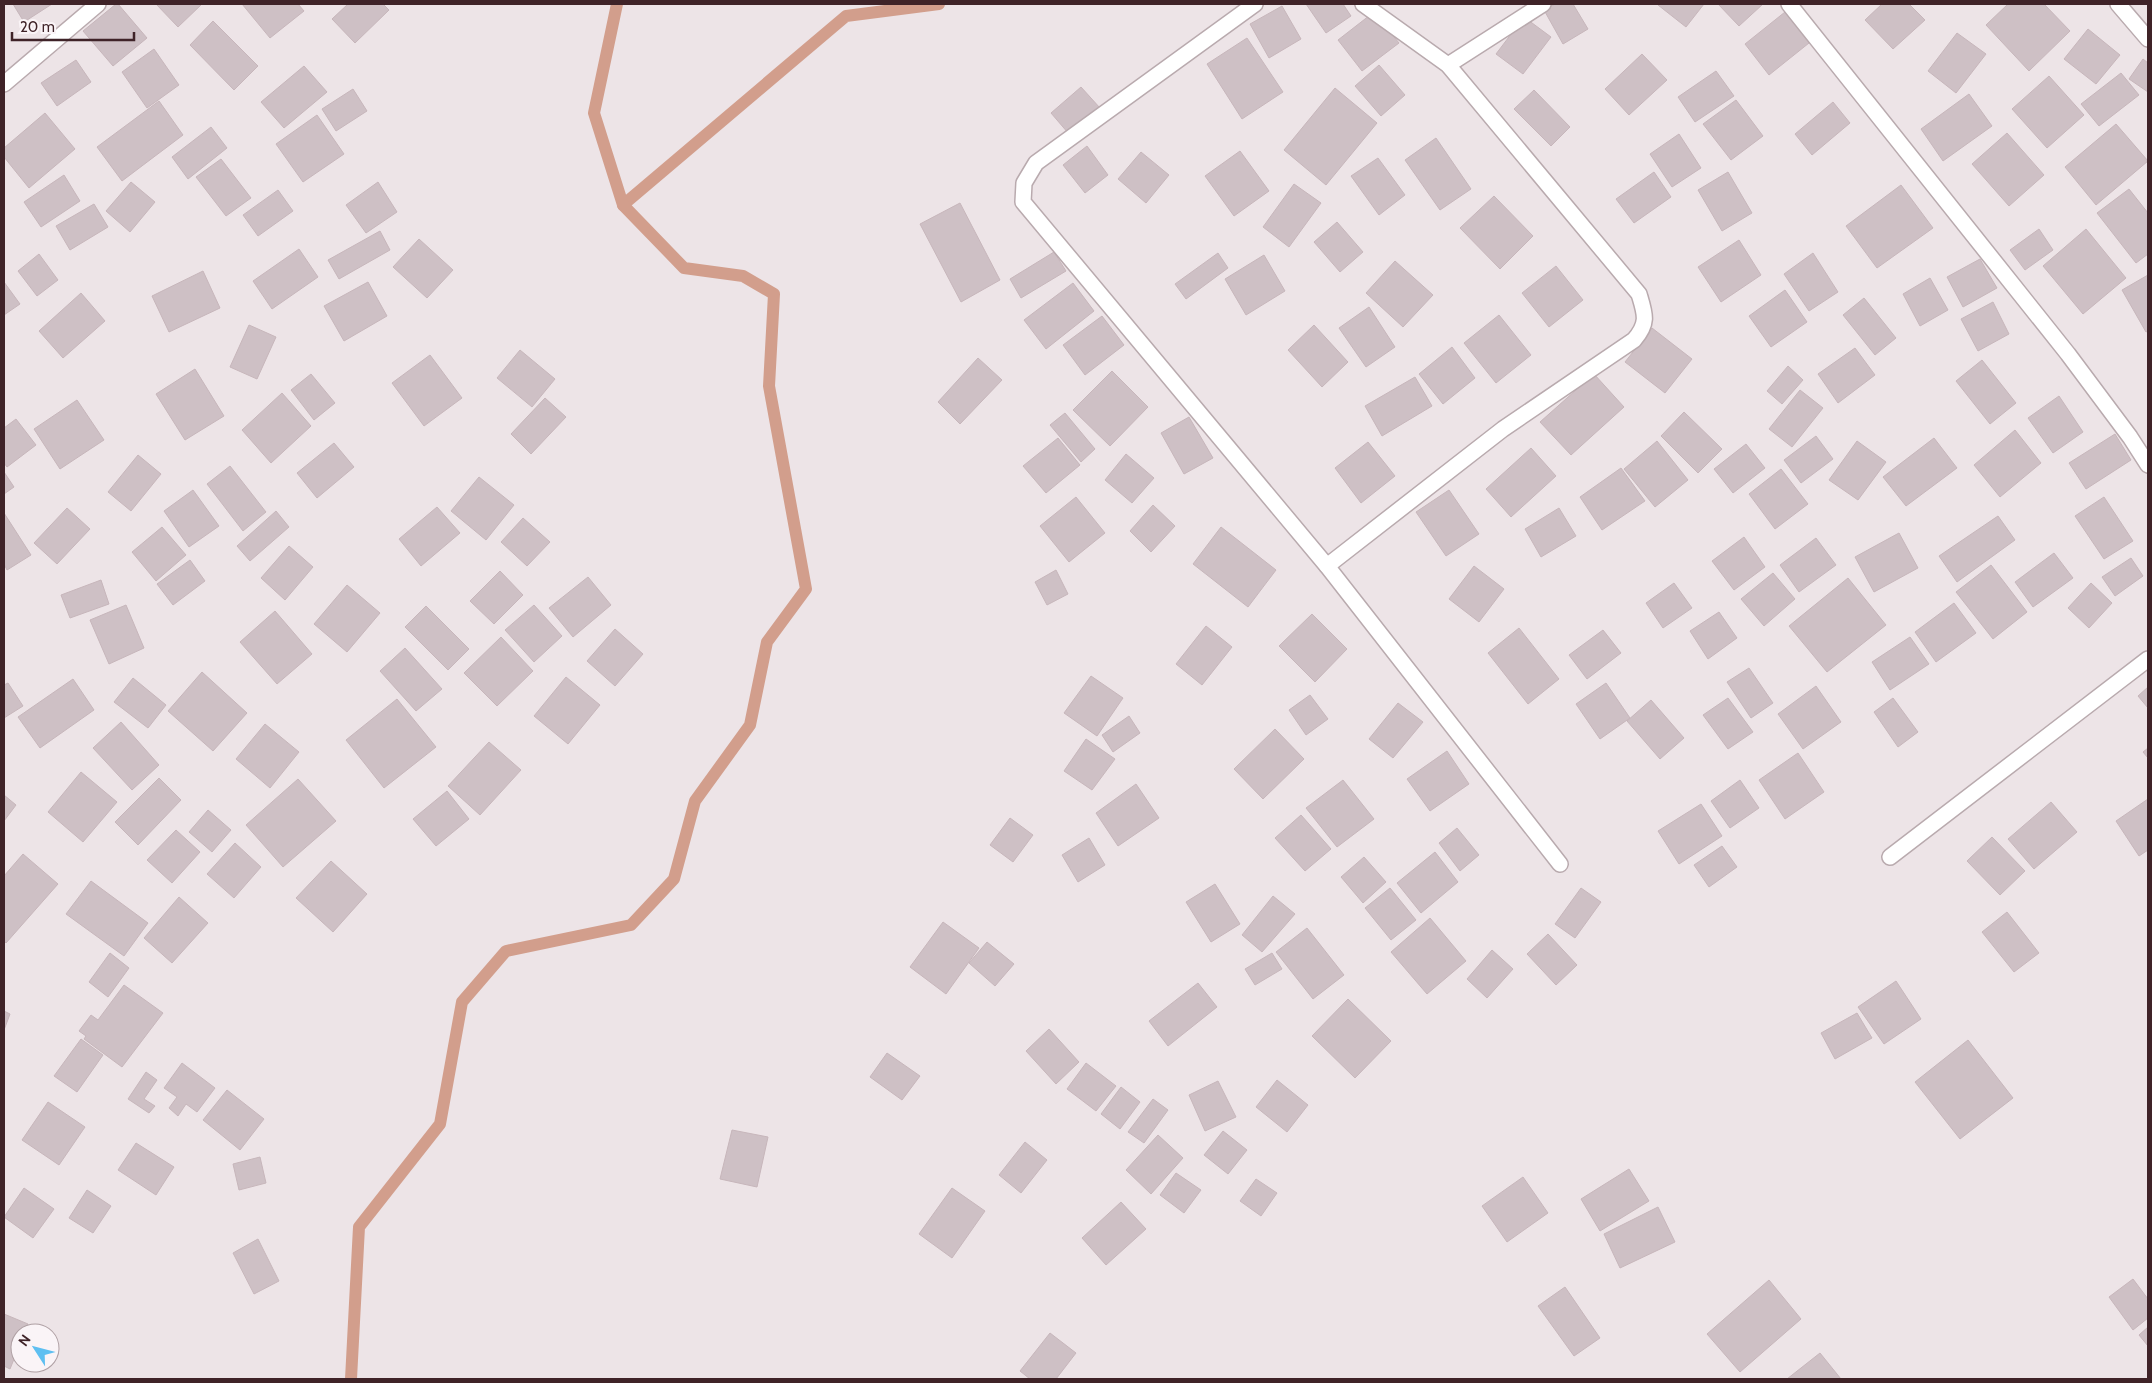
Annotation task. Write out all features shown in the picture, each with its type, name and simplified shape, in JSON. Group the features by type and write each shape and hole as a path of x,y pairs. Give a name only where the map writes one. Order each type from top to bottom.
{"street":[{"path":"4,84 98,4"},
{"path":"1255,4 1036,163 1024,183 1023,202 1327,566 1560,864"},
{"path":"1327,566 1503,429 1623,348 1643,329 1645,314 1639,294 1448,65 1363,4"},
{"path":"1448,65 1543,4"},
{"path":"1789,4 2068,354 2130,437 2148,465"},
{"path":"2118,4 2148,39"},
{"path":"1890,857 2148,659"}],"building":[{"path":"13,4 52,4 24,22"},
{"path":"116,4 147,38 113,66 83,31"},
{"path":"156,4 202,4 178,27"},
{"path":"242,4 298,4 304,11 270,38"},
{"path":"348,4 383,4 389,10 355,43 332,19"},
{"path":"1306,4 1343,4 1351,16 1326,33"},
{"path":"1555,4 1573,4 1588,29 1563,44 1544,10"},
{"path":"1659,4 1704,4 1686,27"},
{"path":"1718,4 1763,4 1739,26"},
{"path":"1882,4 1909,4 1925,20 1893,49 1865,20"},
{"path":"2008,4 2044,4 2070,31 2029,71 1986,25"},
{"path":"1282,6 1301,39 1269,58 1250,24"},
{"path":"1374,12 1399,43 1362,71 1338,40"},
{"path":"1785,12 1809,43 1769,75 1745,44"},
{"path":"1524,17 1551,37 1523,74 1496,54"},
{"path":"213,21 258,66 234,90 190,45"},
{"path":"2088,29 2120,55 2096,84 2064,59"},
{"path":"1957,33 1986,54 1956,93 1928,71"},
{"path":"1247,38 1283,92 1242,119 1207,64"},
{"path":"154,49 179,85 147,108 122,72"},
{"path":"1642,54 1667,80 1629,115 1605,89"},
{"path":"2143,59 2148,63 2148,92 2129,79"},
{"path":"76,60 91,82 57,106 41,83"},
{"path":"1379,65 1405,95 1381,116 1355,86"},
{"path":"304,66 327,92 284,128 261,102"},
{"path":"1716,71 1734,96 1695,122 1678,97"},
{"path":"2121,73 2139,95 2099,126 2081,104"},
{"path":"2049,76 2084,115 2047,148 2012,109"},
{"path":"1081,87 1100,108 1069,134 1051,113"},
{"path":"1335,88 1377,123 1326,185 1284,150"},
{"path":"353,89 367,111 336,131 322,109"},
{"path":"1534,90 1570,127 1551,146 1514,109"},
{"path":"1969,94 1992,126 1943,161 1921,129"},
{"path":"1736,100 1763,136 1731,160 1703,124"},
{"path":"159,101 183,135 122,181 97,147"},
{"path":"1833,102 1850,123 1812,155 1795,134"},
{"path":"45,113 75,149 29,188 4,157 4,148"},
{"path":"317,115 344,154 303,182 276,144"},
{"path":"2116,124 2148,161 2096,205 2065,167"},
{"path":"211,127 227,148 188,179 172,157"},
{"path":"2007,133 2044,175 2009,206 1972,164"},
{"path":"1679,134 1701,168 1672,187 1650,154"},
{"path":"1436,138 1471,189 1440,210 1405,160"},
{"path":"1087,146 1108,175 1085,193 1063,165"},
{"path":"1240,151 1269,191 1234,216 1205,176"},
{"path":"1141,152 1169,175 1146,203 1118,179"},
{"path":"1378,158 1405,195 1379,215 1351,176"},
{"path":"221,159 251,198 226,216 196,177"},
{"path":"1654,172 1671,197 1634,223 1616,199"},
{"path":"1728,172 1752,213 1722,231 1698,190"},
{"path":"64,175 80,201 41,227 24,202"},
{"path":"131,182 155,202 130,232 106,211"},
{"path":"378,182 397,212 366,233 346,205"},
{"path":"1294,184 1321,203 1289,247 1263,227"},
{"path":"1901,185 1933,228 1877,268 1846,226"},
{"path":"2129,189 2148,213 2148,254 2136,263 2097,213"},
{"path":"278,190 293,211 258,236 243,215"},
{"path":"1494,196 1533,236 1500,269 1460,228"},
{"path":"960,203 1000,280 961,302 920,224"},
{"path":"94,204 108,227 70,250 56,226"},
{"path":"1337,222 1363,252 1340,272 1314,242"},
{"path":"2039,229 2053,250 2025,270 2010,250"},
{"path":"2086,229 2126,278 2083,314 2043,266"},
{"path":"380,231 390,250 339,279 328,260"},
{"path":"419,239 453,270 427,298 393,267"},
{"path":"1739,240 1761,275 1721,302 1698,267"},
{"path":"299,249 318,277 272,309 253,281"},
{"path":"1054,252 1066,271 1021,298 1010,279"},
{"path":"1218,253 1228,268 1186,299 1175,284"},
{"path":"1813,253 1838,292 1809,311 1784,274"},
{"path":"39,254 58,280 37,296 18,271"},
{"path":"1264,255 1285,291 1246,315 1225,279"},
{"path":"1980,259 1997,288 1963,307 1947,277"},
{"path":"1395,261 1433,295 1403,327 1366,293"},
{"path":"1556,266 1583,300 1549,327 1522,293"},
{"path":"203,271 220,308 169,332 152,296"},
{"path":"2148,275 2148,331 2146,332 2122,290"},
{"path":"1930,278 1948,310 1920,326 1903,294"},
{"path":"4,282 20,304 4,315"},
{"path":"368,282 387,316 344,341 324,306"},
{"path":"1073,283 1094,311 1046,349 1024,320"},
{"path":"1785,290 1807,322 1771,347 1749,316"},
{"path":"81,293 105,321 63,358 39,331"},
{"path":"1864,298 1896,338 1875,355 1843,315"},
{"path":"1993,302 2009,334 1978,351 1961,319"},
{"path":"1369,307 1395,347 1366,367 1339,328"},
{"path":"1499,315 1531,355 1496,383 1464,343"},
{"path":"1102,316 1124,345 1085,375 1063,345"},
{"path":"249,325 276,337 257,379 230,367"},
{"path":"1314,325 1348,362 1322,387 1288,350"},
{"path":"1652,328 1692,359 1665,393 1625,362"},
{"path":"1452,347 1475,378 1443,404 1419,374"},
{"path":"1855,348 1875,375 1838,403 1818,374"},
{"path":"520,350 555,379 532,407 497,378"},
{"path":"430,355 462,398 424,426 392,383"},
{"path":"978,358 1002,380 960,424 938,402"},
{"path":"1982,360 2016,403 1990,424 1956,381"},
{"path":"1788,366 1803,380 1782,404 1767,391"},
{"path":"195,369 224,416 185,440 156,394"},
{"path":"1112,371 1148,407 1110,446 1073,410"},
{"path":"311,374 335,403 314,420 291,390"},
{"path":"1594,374 1624,407 1571,455 1540,422"},
{"path":"1415,377 1432,406 1382,436 1365,406"},
{"path":"1800,390 1823,408 1792,447 1769,429"},
{"path":"282,393 311,426 271,463 242,430"},
{"path":"2059,396 2083,432 2053,453 2028,418"},
{"path":"545,398 566,417 531,454 511,434"},
{"path":"77,400 104,440 60,469 34,429"},
{"path":"1684,412 1722,449 1698,473 1661,436"},
{"path":"1065,413 1095,449 1081,462 1050,425"},
{"path":"1189,417 1213,458 1184,474 1161,433"},
{"path":"16,419 36,445 7,467 4,463 4,428"},
{"path":"2015,430 2041,463 2000,497 1974,465"},
{"path":"2115,434 2131,460 2086,489 2069,463"},
{"path":"1816,436 1833,459 1801,483 1784,460"},
{"path":"1058,438 1080,465 1046,493 1023,466"},
{"path":"1934,438 1957,468 1906,506 1883,477"},
{"path":"1657,441 1688,480 1655,507 1624,469"},
{"path":"1857,441 1886,462 1858,500 1829,480"},
{"path":"1368,442 1395,476 1361,503 1335,468"},
{"path":"334,443 354,467 317,498 297,473"},
{"path":"1746,444 1765,468 1733,493 1714,469"},
{"path":"1531,448 1556,476 1511,517 1486,489"},
{"path":"1126,454 1154,478 1132,503 1105,480"},
{"path":"138,455 161,474 131,511 108,492"},
{"path":"230,466 266,512 243,531 207,484"},
{"path":"1621,468 1645,501 1602,530 1580,497"},
{"path":"1781,469 1808,504 1775,529 1749,494"},
{"path":"4,472 14,487 4,494"},
{"path":"479,477 514,505 486,540 451,511"},
{"path":"193,490 219,526 189,547 164,511"},
{"path":"1449,490 1479,534 1446,556 1416,512"},
{"path":"1076,497 1105,533 1069,562 1040,526"},
{"path":"2104,497 2133,541 2104,559 2075,516"},
{"path":"1153,505 1175,526 1151,552 1130,531"},
{"path":"437,507 460,533 421,566 399,539"},
{"path":"67,508 90,529 57,564 34,543"},
{"path":"1559,508 1576,536 1541,557 1525,529"},
{"path":"276,511 289,527 250,561 237,546"},
{"path":"4,513 31,555 7,570 4,564"},
{"path":"1998,516 2015,540 1957,582 1939,556"},
{"path":"523,518 550,542 527,566 501,542"},
{"path":"162,527 186,555 156,581 132,552"},
{"path":"1221,527 1276,570 1248,607 1193,564"},
{"path":"1899,533 1918,568 1874,592 1855,557"},
{"path":"1744,537 1765,567 1734,590 1712,561"},
{"path":"1816,538 1836,565 1799,592 1780,565"},
{"path":"289,546 313,567 285,600 261,578"},
{"path":"2054,553 2073,578 2033,607 2015,582"},
{"path":"2131,558 2143,576 2115,596 2102,577"},
{"path":"190,560 205,581 173,605 157,584"},
{"path":"1991,565 2027,612 1993,639 1956,592"},
{"path":"1474,566 1504,589 1479,622 1449,599"},
{"path":"1056,570 1068,594 1047,605 1035,582"},
{"path":"500,571 523,595 494,624 470,601"},
{"path":"1773,573 1795,599 1764,626 1741,599"},
{"path":"588,577 611,605 573,637 549,608"},
{"path":"1848,578 1886,625 1827,672 1789,626"},
{"path":"101,580 109,604 70,618 61,595"},
{"path":"1674,583 1692,608 1663,628 1646,603"},
{"path":"2091,583 2112,603 2089,628 2068,608"},
{"path":"347,585 380,613 347,652 314,624"},
{"path":"1954,603 1976,633 1936,662 1915,632"},
{"path":"126,605 144,648 109,664 90,620"},
{"path":"534,605 562,636 534,662 505,630"},
{"path":"426,606 469,649 448,670 405,627"},
{"path":"275,611 312,654 277,684 240,642"},
{"path":"1719,612 1737,638 1708,659 1690,631"},
{"path":"1312,614 1347,649 1315,682 1279,646"},
{"path":"1206,626 1232,647 1202,685 1176,664"},
{"path":"1519,628 1559,679 1528,704 1488,653"},
{"path":"615,629 643,654 615,686 587,661"},
{"path":"1603,630 1621,653 1587,679 1569,655"},
{"path":"501,637 533,671 497,706 464,673"},
{"path":"1910,637 1929,664 1890,690 1872,662"},
{"path":"405,648 442,689 416,711 380,671"},
{"path":"1749,668 1773,703 1751,718 1727,682"},
{"path":"202,672 247,713 213,751 168,711"},
{"path":"1091,676 1123,698 1097,736 1064,713"},
{"path":"566,677 600,705 568,744 534,716"},
{"path":"133,678 166,705 148,728 114,702"},
{"path":"73,679 94,710 40,748 18,717"},
{"path":"8,683 23,706 4,718 4,685"},
{"path":"1606,683 1630,718 1600,739 1576,704"},
{"path":"1816,686 1841,722 1803,749 1778,714"},
{"path":"2148,687 2148,708 2138,696"},
{"path":"1310,695 1328,719 1306,735 1289,710"},
{"path":"1728,698 1753,732 1728,749 1703,715"},
{"path":"1893,698 1918,732 1898,747 1874,712"},
{"path":"397,699 436,747 384,788 346,740"},
{"path":"1651,700 1684,738 1660,759 1627,721"},
{"path":"1398,703 1423,722 1393,758 1369,739"},
{"path":"1129,716 1140,733 1113,752 1102,735"},
{"path":"121,722 159,765 132,790 93,748"},
{"path":"265,724 299,752 270,788 236,759"},
{"path":"1275,729 1304,759 1263,799 1234,769"},
{"path":"1086,739 1115,759 1092,790 1064,771"},
{"path":"489,742 521,770 480,815 448,786"},
{"path":"2148,748 2148,758 2143,752"},
{"path":"1447,751 1469,784 1430,811 1407,779"},
{"path":"1798,753 1824,792 1785,819 1759,780"},
{"path":"81,772 117,802 83,842 48,812"},
{"path":"159,778 181,800 138,845 115,822"},
{"path":"298,779 336,821 283,867 246,825"},
{"path":"1343,780 1374,819 1337,847 1306,808"},
{"path":"1740,780 1759,808 1730,828 1711,801"},
{"path":"1136,784 1159,818 1118,846 1096,813"},
{"path":"447,791 469,819 436,846 413,819"},
{"path":"4,795 16,805 4,821"},
{"path":"2148,799 2148,850 2139,856 2116,821"},
{"path":"2051,802 2077,832 2034,869 2008,839"},
{"path":"1701,804 1722,836 1679,864 1658,831"},
{"path":"208,810 231,830 212,852 189,832"},
{"path":"1301,815 1331,849 1305,871 1275,838"},
{"path":"1010,818 1033,835 1013,862 990,845"},
{"path":"1457,828 1479,855 1460,871 1439,843"},
{"path":"176,830 200,852 172,883 147,860"},
{"path":"1992,837 2025,871 2000,895 1967,861"},
{"path":"1089,838 1105,865 1078,882 1062,855"},
{"path":"235,843 261,867 234,898 207,874"},
{"path":"1722,846 1737,867 1709,887 1694,865"},
{"path":"1435,852 1458,882 1421,913 1397,883"},
{"path":"23,854 58,884 6,943 4,941 4,876"},
{"path":"1364,857 1386,882 1363,903 1341,877"},
{"path":"331,861 367,894 333,932 296,898"},
{"path":"91,881 148,923 124,956 66,914"},
{"path":"1215,884 1240,924 1211,942 1186,902"},
{"path":"1390,888 1416,920 1391,940 1365,908"},
{"path":"1581,888 1601,902 1575,938 1555,924"},
{"path":"1273,896 1295,914 1262,952 1242,935"},
{"path":"179,897 208,923 172,963 144,938"},
{"path":"2007,912 2039,953 2014,972 1982,932"},
{"path":"1430,918 1466,961 1427,994 1391,952"},
{"path":"943,922 979,948 946,994 910,967"},
{"path":"1307,928 1344,975 1313,999 1276,952"},
{"path":"1548,934 1577,965 1556,985 1527,954"},
{"path":"987,942 1014,964 995,986 969,963"},
{"path":"1492,950 1513,969 1487,998 1467,979"},
{"path":"110,953 129,968 108,997 89,982"},
{"path":"1272,953 1282,969 1255,985 1245,969"},
{"path":"1896,981 1921,1019 1884,1044 1858,1007"},
{"path":"1198,983 1217,1007 1168,1046 1149,1021"},
{"path":"124,985 163,1013 122,1067 84,1039 86,1036 79,1031 91,1015 98,1020"},
{"path":"1348,999 1391,1041 1355,1078 1312,1036"},
{"path":"4,1011 10,1014 4,1030"},
{"path":"1857,1013 1872,1038 1835,1059 1821,1033"},
{"path":"1049,1029 1079,1062 1056,1084 1026,1051"},
{"path":"81,1039 103,1055 77,1092 54,1076"},
{"path":"1968,1040 2013,1098 1960,1139 1915,1082"},
{"path":"887,1053 920,1076 902,1100 870,1077"},
{"path":"182,1063 215,1088 197,1112 186,1104 178,1116 169,1108 177,1097 164,1088"},
{"path":"1086,1063 1116,1086 1096,1111 1067,1089"},
{"path":"146,1072 157,1080 144,1099 155,1106 149,1113 128,1099"},
{"path":"1277,1080 1308,1105 1287,1132 1256,1107"},
{"path":"1218,1081 1236,1117 1205,1131 1189,1095"},
{"path":"1121,1087 1140,1102 1120,1129 1101,1114"},
{"path":"227,1090 264,1119 240,1150 203,1120"},
{"path":"1153,1099 1168,1110 1144,1143 1128,1132"},
{"path":"48,1102 85,1127 59,1165 22,1140"},
{"path":"732,1130 768,1137 757,1187 720,1179"},
{"path":"1223,1131 1247,1150 1228,1174 1204,1155"},
{"path":"1158,1135 1183,1158 1151,1194 1126,1170"},
{"path":"1025,1142 1047,1160 1021,1193 999,1175"},
{"path":"136,1143 174,1167 156,1195 118,1170"},
{"path":"260,1157 266,1183 239,1190 233,1164"},
{"path":"1629,1169 1649,1201 1600,1231 1581,1199"},
{"path":"1176,1173 1201,1190 1184,1213 1160,1195"},
{"path":"1523,1177 1548,1213 1507,1242 1482,1206"},
{"path":"1256,1179 1277,1193 1261,1216 1240,1201"},
{"path":"24,1188 54,1209 33,1238 4,1217"},
{"path":"952,1188 985,1211 952,1258 919,1234"},
{"path":"87,1190 111,1206 93,1233 69,1218"},
{"path":"1121,1202 1146,1229 1106,1265 1082,1238"},
{"path":"1658,1207 1675,1242 1620,1268 1604,1234"},
{"path":"258,1239 279,1281 254,1294 233,1253"},
{"path":"2133,1279 2148,1299 2148,1318 2133,1330 2109,1297"},
{"path":"1769,1280 1801,1319 1740,1372 1707,1334"},
{"path":"1565,1287 1600,1338 1574,1356 1538,1306"},
{"path":"4,1314 26,1323 10,1323 10,1369 4,1366"},
{"path":"2148,1327 2148,1346 2139,1335"},
{"path":"1050,1333 1076,1353 1056,1379 1030,1379 1020,1371"},
{"path":"1820,1353 1841,1379 1787,1379"}],"waterway":[{"path":"351,1379 359,1227 440,1124 462,1002 506,951 631,925 674,879 695,801 750,725 767,642 806,589 769,386 774,294 743,276 684,268 623,205 594,113 617,4"},
{"path":"623,205 846,16 939,4"}]}
